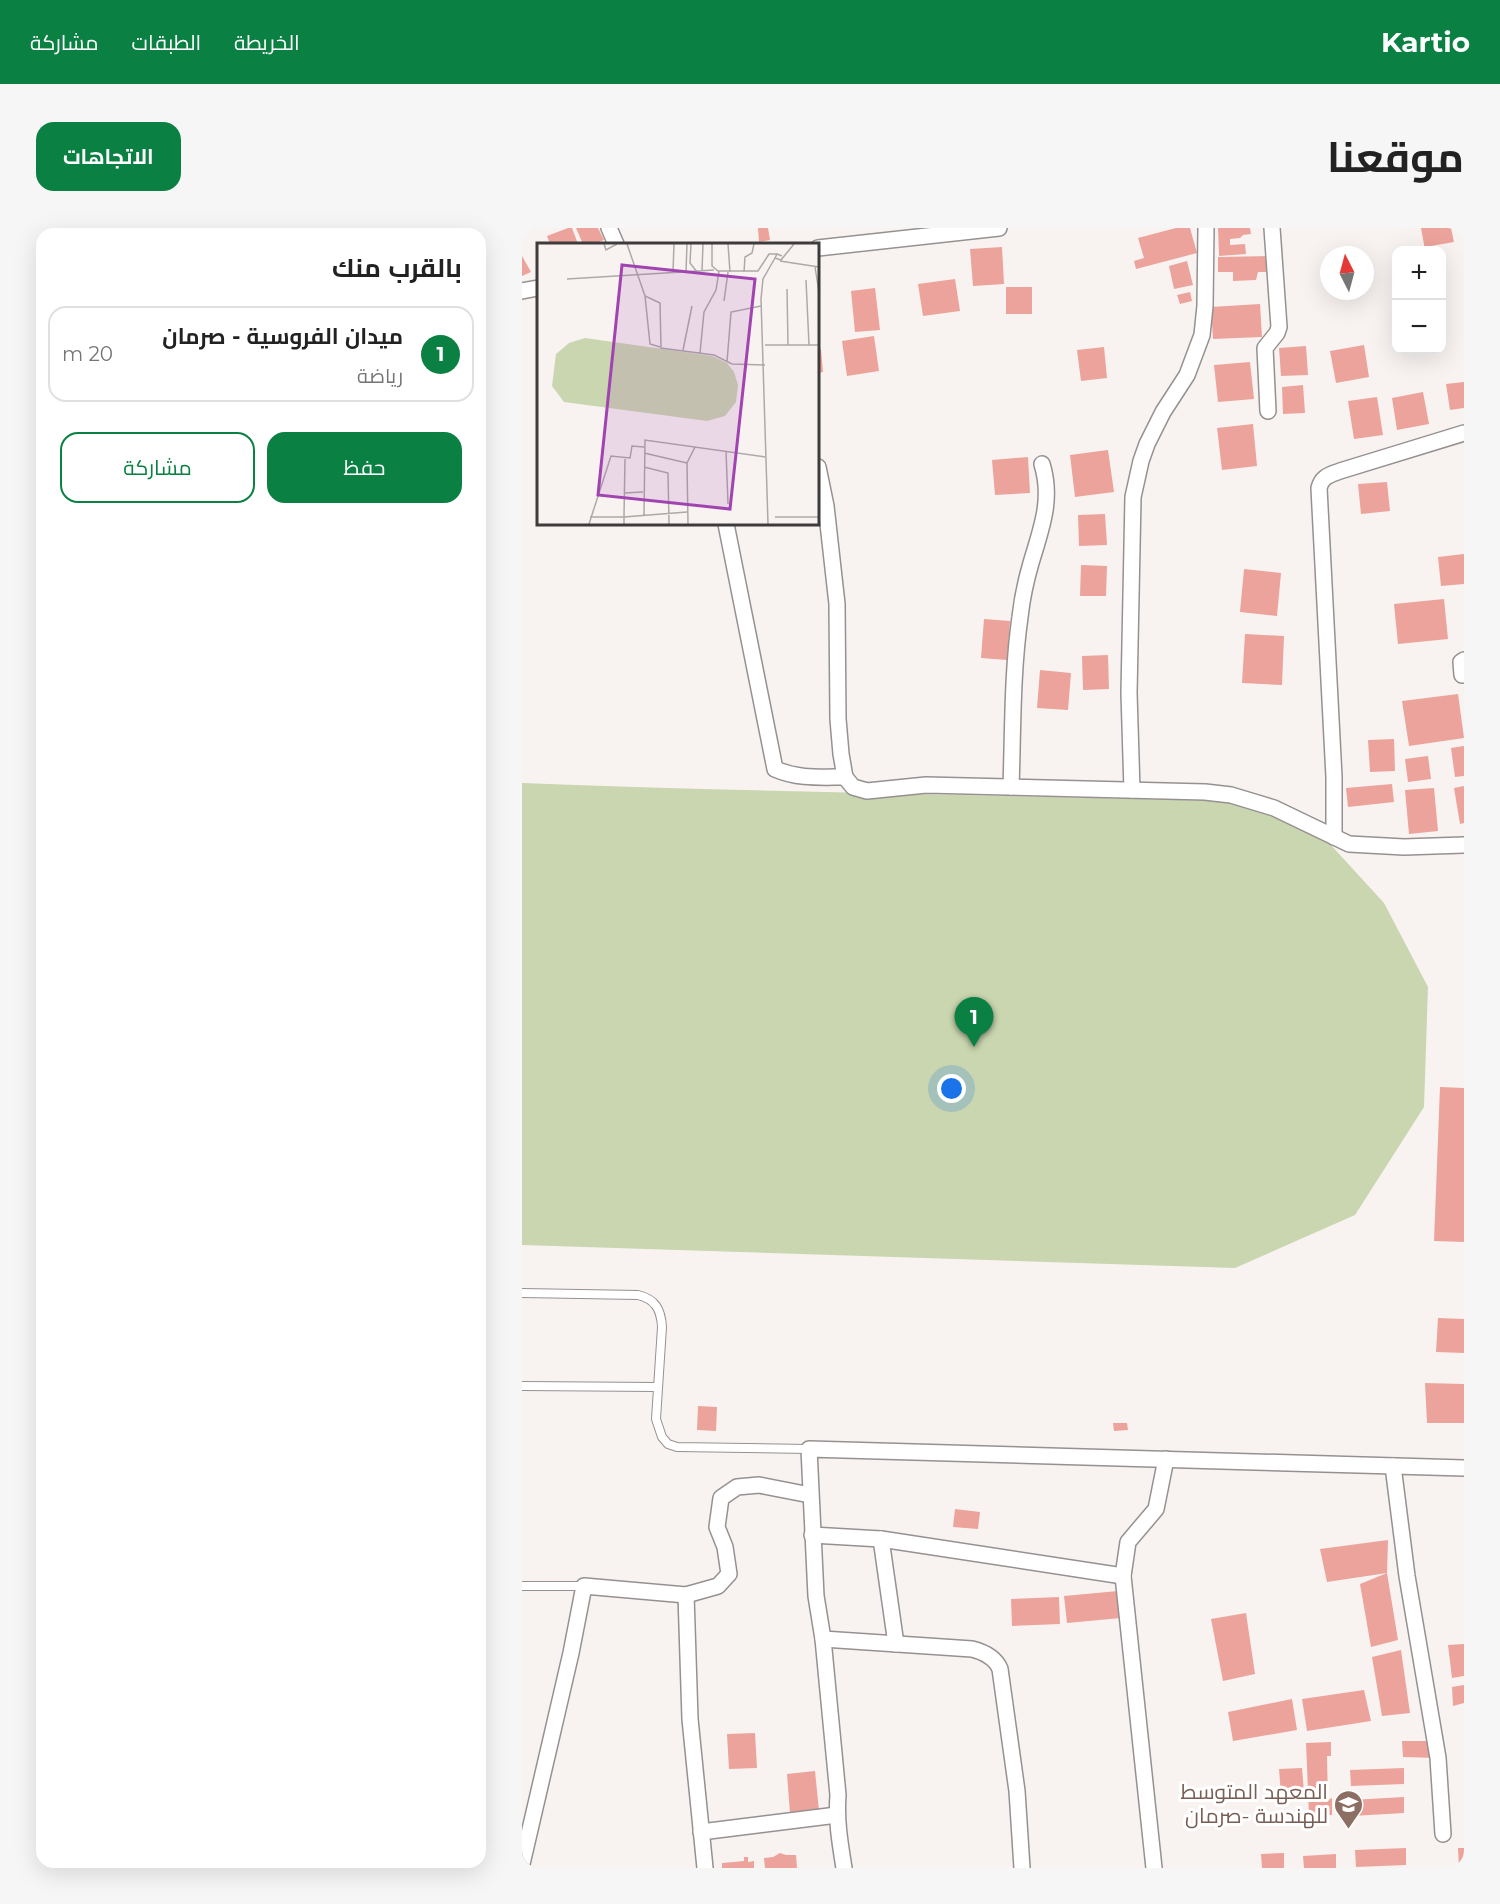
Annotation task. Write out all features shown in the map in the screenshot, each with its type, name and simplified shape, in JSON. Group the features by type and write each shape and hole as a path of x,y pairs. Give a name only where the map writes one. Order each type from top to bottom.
{"street":[{"path":"609,228 616,243"},
{"path":"819,248 885,234 999,228"},
{"path":"1132,790 1129,693 1133,497 1147,444 1163,412 1187,375 1202,335 1205,306 1206,228"},
{"path":"1268,411 1265,348 1279,327 1272,228"},
{"path":"522,291 537,288"},
{"path":"1334,837 1334,777 1319,488 1321,481 1340,471 1464,433"},
{"path":"1011,787 1020,617 1026,582 1045,521 1047,501 1046,477 1042,464"},
{"path":"819,472 826,506 837,604 838,719 845,777 853,787 867,791 926,785 1166,790 1231,795 1274,808 1349,844 1444,847 1464,845"},
{"path":"726,525 775,769 790,776 807,778 845,777"},
{"path":"844,1868 837,1815 838,1795 823,1639 816,1596 809,1449 1464,1468"},
{"path":"1154,1868 1123,1576 1128,1542 1156,1509 1166,1459"},
{"path":"1392,1466 1407,1576 1438,1758 1443,1834"},
{"path":"522,1864 572,1653 584,1586 686,1595 718,1586 729,1574 725,1547 717,1527 721,1498 737,1487 759,1485 810,1495"},
{"path":"812,1535 881,1539 1123,1576"},
{"path":"881,1539 896,1644"},
{"path":"686,1595 690,1719 705,1868"},
{"path":"823,1639 972,1649 984,1652 997,1662 1000,1669 1017,1791 1022,1868"},
{"path":"701,1832 837,1815"}],"lane":[{"path":"522,1293 638,1295 647,1297 658,1306 662,1316 657,1427 668,1444 677,1448 809,1449"},
{"path":"522,1386 658,1388"},
{"path":"522,1586 584,1586"}],"green space":[{"path":"522,783 1219,801 1264,811 1330,844 1384,903 1428,987 1424,1107 1355,1215 1235,1268 522,1245"}],"building":[{"path":"572,228 578,243 550,243 547,236"},
{"path":"576,228 598,228 604,240 596,243 583,243"},
{"path":"758,228 768,228 770,240 759,242"},
{"path":"1176,228 1190,228 1197,253 1136,269 1134,261 1144,258 1138,238"},
{"path":"1218,228 1250,228 1251,234 1230,239 1230,245 1245,244 1246,254 1219,256"},
{"path":"1421,228 1451,228 1454,242 1424,246"},
{"path":"1002,247 1004,284 973,286 970,249"},
{"path":"522,256 531,272 522,276"},
{"path":"1271,256 1272,272 1258,272 1256,280 1233,281 1233,272 1218,272 1218,257"},
{"path":"1187,261 1193,285 1174,289 1169,266"},
{"path":"955,279 960,311 923,316 918,284"},
{"path":"1006,287 1032,287 1032,314 1006,314"},
{"path":"875,288 880,330 855,332 851,291"},
{"path":"1190,292 1192,301 1180,304 1177,295"},
{"path":"1260,304 1262,337 1213,339 1211,307"},
{"path":"874,336 879,371 847,376 842,341"},
{"path":"1364,345 1369,377 1336,383 1330,351"},
{"path":"1306,346 1308,375 1281,376 1279,348"},
{"path":"1104,347 1107,378 1081,381 1077,350"},
{"path":"819,349 821,349 823,372 819,373"},
{"path":"1250,362 1254,399 1218,402 1214,365"},
{"path":"1464,382 1464,408 1450,410 1446,384"},
{"path":"1303,385 1305,413 1283,414 1282,387"},
{"path":"1423,392 1429,424 1397,430 1392,398"},
{"path":"1377,397 1383,435 1354,439 1348,401"},
{"path":"1253,424 1257,466 1222,470 1217,428"},
{"path":"1108,450 1114,492 1075,497 1070,455"},
{"path":"1028,457 1030,493 995,495 992,460"},
{"path":"1387,482 1390,511 1361,514 1358,484"},
{"path":"1105,514 1107,545 1079,546 1078,515"},
{"path":"1464,554 1464,584 1441,586 1438,557"},
{"path":"1081,565 1107,566 1106,596 1080,596"},
{"path":"1244,569 1281,573 1277,616 1240,612"},
{"path":"1444,599 1448,639 1398,644 1394,604"},
{"path":"984,619 1010,621 1007,660 981,658"},
{"path":"1245,634 1284,636 1282,685 1242,683"},
{"path":"1108,655 1109,689 1083,690 1082,656"},
{"path":"1040,670 1071,673 1068,710 1037,708"},
{"path":"1458,694 1464,738 1409,746 1402,701"},
{"path":"1394,739 1395,771 1370,772 1368,740"},
{"path":"1464,746 1464,776 1455,777 1451,748"},
{"path":"1428,756 1431,779 1408,782 1405,759"},
{"path":"1392,784 1394,802 1348,807 1346,788"},
{"path":"1464,786 1464,823 1460,824 1454,788"},
{"path":"1434,788 1438,831 1409,834 1405,790"},
{"path":"1440,1087 1464,1088 1464,1242 1434,1241"},
{"path":"1438,1318 1464,1319 1464,1353 1436,1352"},
{"path":"1425,1383 1464,1384 1464,1423 1427,1423"},
{"path":"698,1406 717,1407 716,1431 697,1430"},
{"path":"1113,1423 1127,1423 1128,1430 1114,1431"},
{"path":"955,1509 980,1512 978,1529 953,1527"},
{"path":"1388,1540 1387,1573 1327,1582 1320,1549"},
{"path":"1387,1573 1398,1640 1371,1647 1360,1584"},
{"path":"1118,1591 1121,1618 1067,1623 1064,1596"},
{"path":"1059,1597 1060,1624 1012,1626 1011,1599"},
{"path":"1246,1613 1255,1674 1223,1681 1211,1619"},
{"path":"1464,1644 1464,1676 1452,1678 1448,1645"},
{"path":"1401,1650 1410,1713 1382,1716 1372,1657"},
{"path":"1464,1685 1464,1703 1453,1706 1452,1687"},
{"path":"1364,1690 1371,1721 1307,1731 1302,1699"},
{"path":"1292,1699 1297,1730 1233,1741 1228,1712"},
{"path":"755,1733 757,1768 729,1769 727,1734"},
{"path":"1402,1741 1436,1741 1438,1758 1403,1757"},
{"path":"1331,1742 1331,1756 1327,1756 1328,1800 1332,1798 1332,1815 1309,1815 1306,1743"},
{"path":"1302,1768 1304,1792 1281,1794 1279,1769"},
{"path":"1404,1768 1404,1784 1351,1786 1350,1770"},
{"path":"815,1771 819,1811 790,1813 787,1774"},
{"path":"1404,1797 1404,1813 1352,1816 1351,1800"},
{"path":"1406,1848 1406,1865 1356,1867 1355,1850"},
{"path":"1458,1848 1464,1848 1464,1868 1459,1868"},
{"path":"780,1853 796,1855 797,1868 765,1868 764,1858"},
{"path":"1284,1853 1284,1868 1262,1868 1261,1854"},
{"path":"1336,1854 1336,1868 1304,1868 1303,1856"},
{"path":"744,1857 748,1857 748,1862 754,1861 754,1868 722,1868 722,1863 744,1861"}],"place":[{"name":"ميدان الفروسية - صرمان","path":"974,1047"},
{"name":"المعهد المتوسط للهندسة -صرمان","path":"1349,1830"}]}
